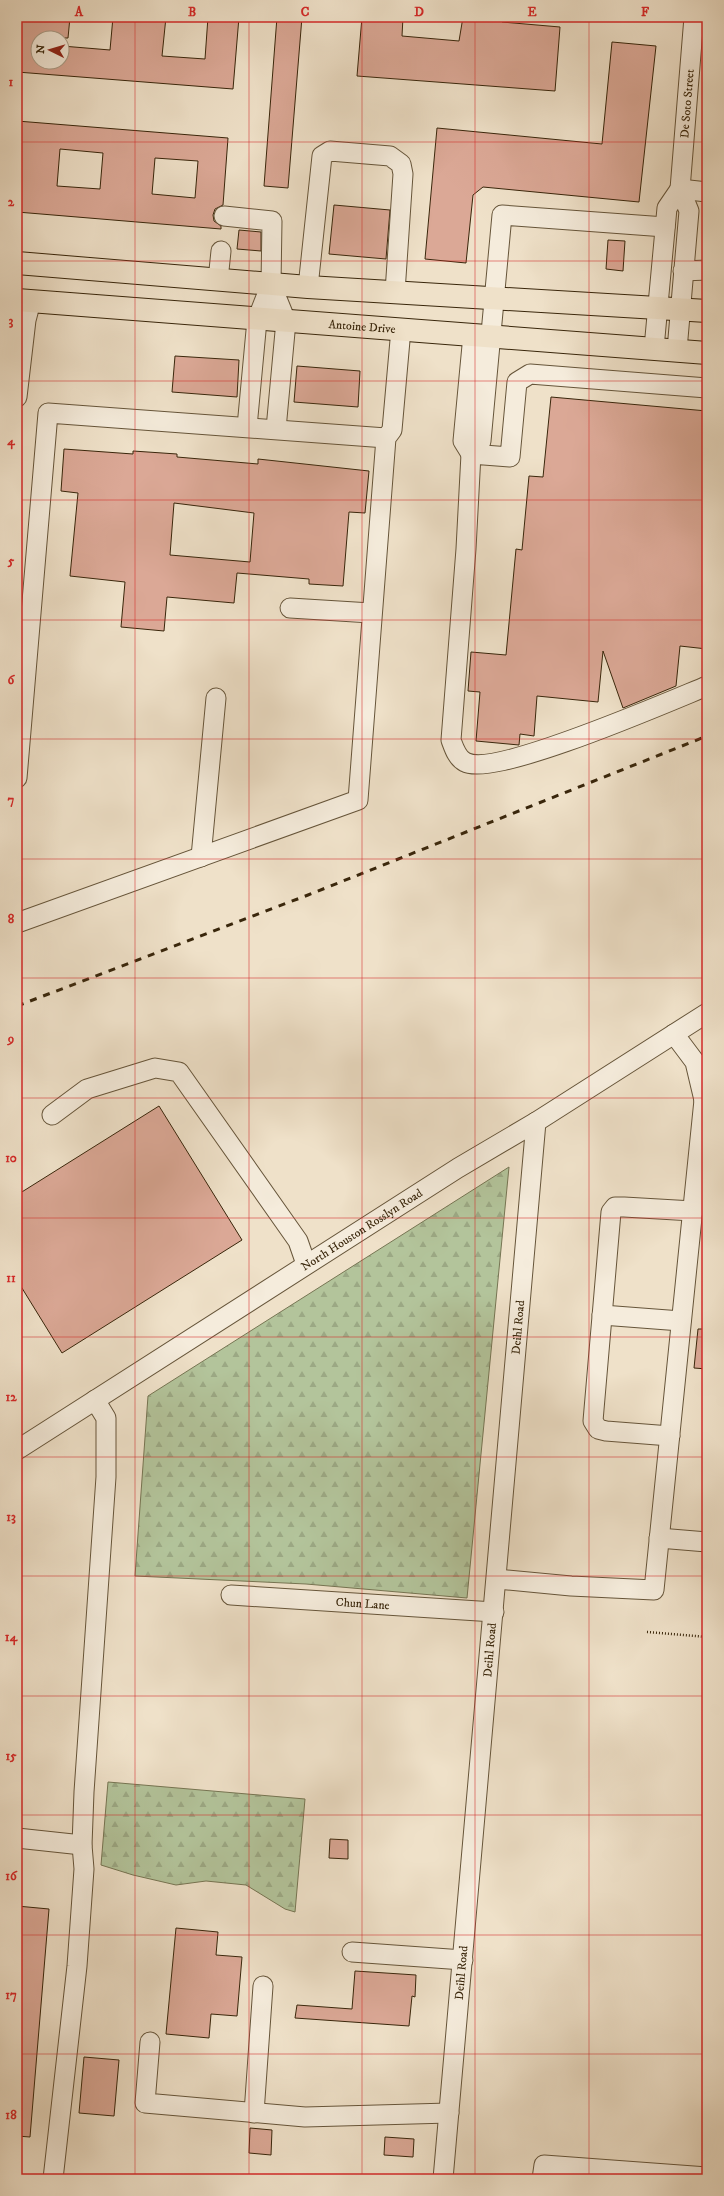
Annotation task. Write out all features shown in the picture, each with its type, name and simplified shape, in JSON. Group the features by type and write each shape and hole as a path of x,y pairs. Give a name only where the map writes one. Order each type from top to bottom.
{"main road":[{"path":"17,263 308,287 707,311"},
{"name":"Antoine Drive","path":"24,300 256,320 401,329 707,353"}],"street":[{"name":"De Soto Street","path":"677,350 689,211 680,189 694,17"},
{"path":"308,287 322,156 330,151 390,156 401,164 403,174 395,292"},
{"name":"De Soto Street","path":"654,348 664,227 667,208 680,189"},
{"path":"680,189 707,192"},
{"path":"664,227 502,215 495,299 483,336 463,441 470,454 466,549 451,740 455,751 465,762 480,765 509,760 562,743 707,686"},
{"path":"224,216 272,221 271,284 256,320 247,427"},
{"path":"218,280 221,251"},
{"path":"683,271 707,270"},
{"path":"271,284 286,321 276,429"},
{"path":"17,397 26,320 24,300"},
{"path":"17,923 358,800 371,613 386,438 392,430 401,329"},
{"path":"470,454 510,457 517,382 530,374 707,388"},
{"path":"17,778 48,413 386,438"},
{"path":"290,608 371,613"},
{"path":"201,857 216,698"},
{"name":"North Houston Rosslyn Road","path":"17,1450 306,1264 458,1168 536,1122 707,1013"},
{"path":"497,1579 570,1586 654,1590 681,1321 706,1100 695,1062 674,1034"},
{"path":"52,1115 87,1089 155,1068 179,1072 298,1242 306,1264"},
{"name":"Deihl Road","path":"443,2179 497,1579 536,1122"},
{"path":"670,1436 606,1431 598,1429 593,1421 611,1212 615,1207 693,1210"},
{"path":"602,1315 681,1321"},
{"path":"53,2179 76,1966 84,1868 82,1845 91,1676 106,1477 106,1418 95,1400"},
{"path":"659,1538 707,1542"},
{"name":"Chun Lane","path":"231,1595 494,1612"},
{"path":"17,1838 82,1845"},
{"path":"352,1952 462,1960"},
{"path":"254,2113 263,1986"},
{"path":"150,2042 145,2103 305,2117 449,2113"},
{"path":"542,2179 544,2165 707,2177"}],"path":[{"path":"647,1632 707,1637"}],"green space":[{"path":"509,1167 467,1598 306,1584 135,1576 148,1396"},
{"path":"108,1782 305,1799 295,1912 285,1909 246,1885 206,1881 176,1885 133,1875 101,1865"}],"building":[{"path":"17,17 70,17 69,30 30,30 30,70 70,70 70,47 110,50 113,17 166,17 162,56 205,59 208,17 239,17 233,89 17,72"},
{"path":"277,17 302,17 288,188 264,186"},
{"path":"362,17 403,17 402,36 459,41 463,17 503,17 502,22 560,27 555,91 357,76"},
{"path":"612,42 656,46 639,202 483,187 473,195 466,263 425,259 437,128 602,144"},
{"path":"17,121 228,138 223,205 215,209 213,215 214,221 221,226 221,229 17,212","holes":["60,149 103,153 100,189 57,186","155,158 198,161 195,198 152,194"]},
{"path":"334,205 390,210 386,259 329,254"},
{"path":"239,230 261,232 261,251 237,249"},
{"path":"608,240 625,241 623,271 606,269"},
{"path":"175,356 239,360 237,397 172,392"},
{"path":"297,366 360,371 358,407 294,402"},
{"path":"551,397 707,411 707,649 680,646 676,686 623,708 603,651 598,702 537,696 534,736 520,734 519,745 476,741 480,692 468,691 471,652 506,655 516,549 522,550 529,476 543,477"},
{"path":"64,449 133,454 133,451 177,454 177,457 258,464 258,459 369,471 365,513 349,512 343,586 309,584 309,579 237,573 234,603 167,597 164,631 121,627 125,582 70,576 78,493 61,491","holes":["174,503 254,513 250,562 170,555"]},
{"path":"159,1106 242,1240 62,1353 17,1280 17,1195"},
{"path":"698,1329 707,1329 707,1369 694,1368"},
{"path":"330,1839 348,1840 348,1859 329,1858"},
{"path":"17,1906 49,1909 30,2137 17,2136"},
{"path":"176,1928 218,1932 216,1955 242,1957 237,2016 211,2014 209,2038 166,2034"},
{"path":"355,1971 416,1975 415,1997 412,1996 409,2026 295,2018 297,2005 352,2009"},
{"path":"84,2057 119,2060 114,2116 79,2113"},
{"path":"250,2128 272,2130 271,2155 249,2153"},
{"path":"385,2137 414,2139 413,2157 384,2155"}],"railway":[{"path":"17,1006 308,895 707,736"}]}
